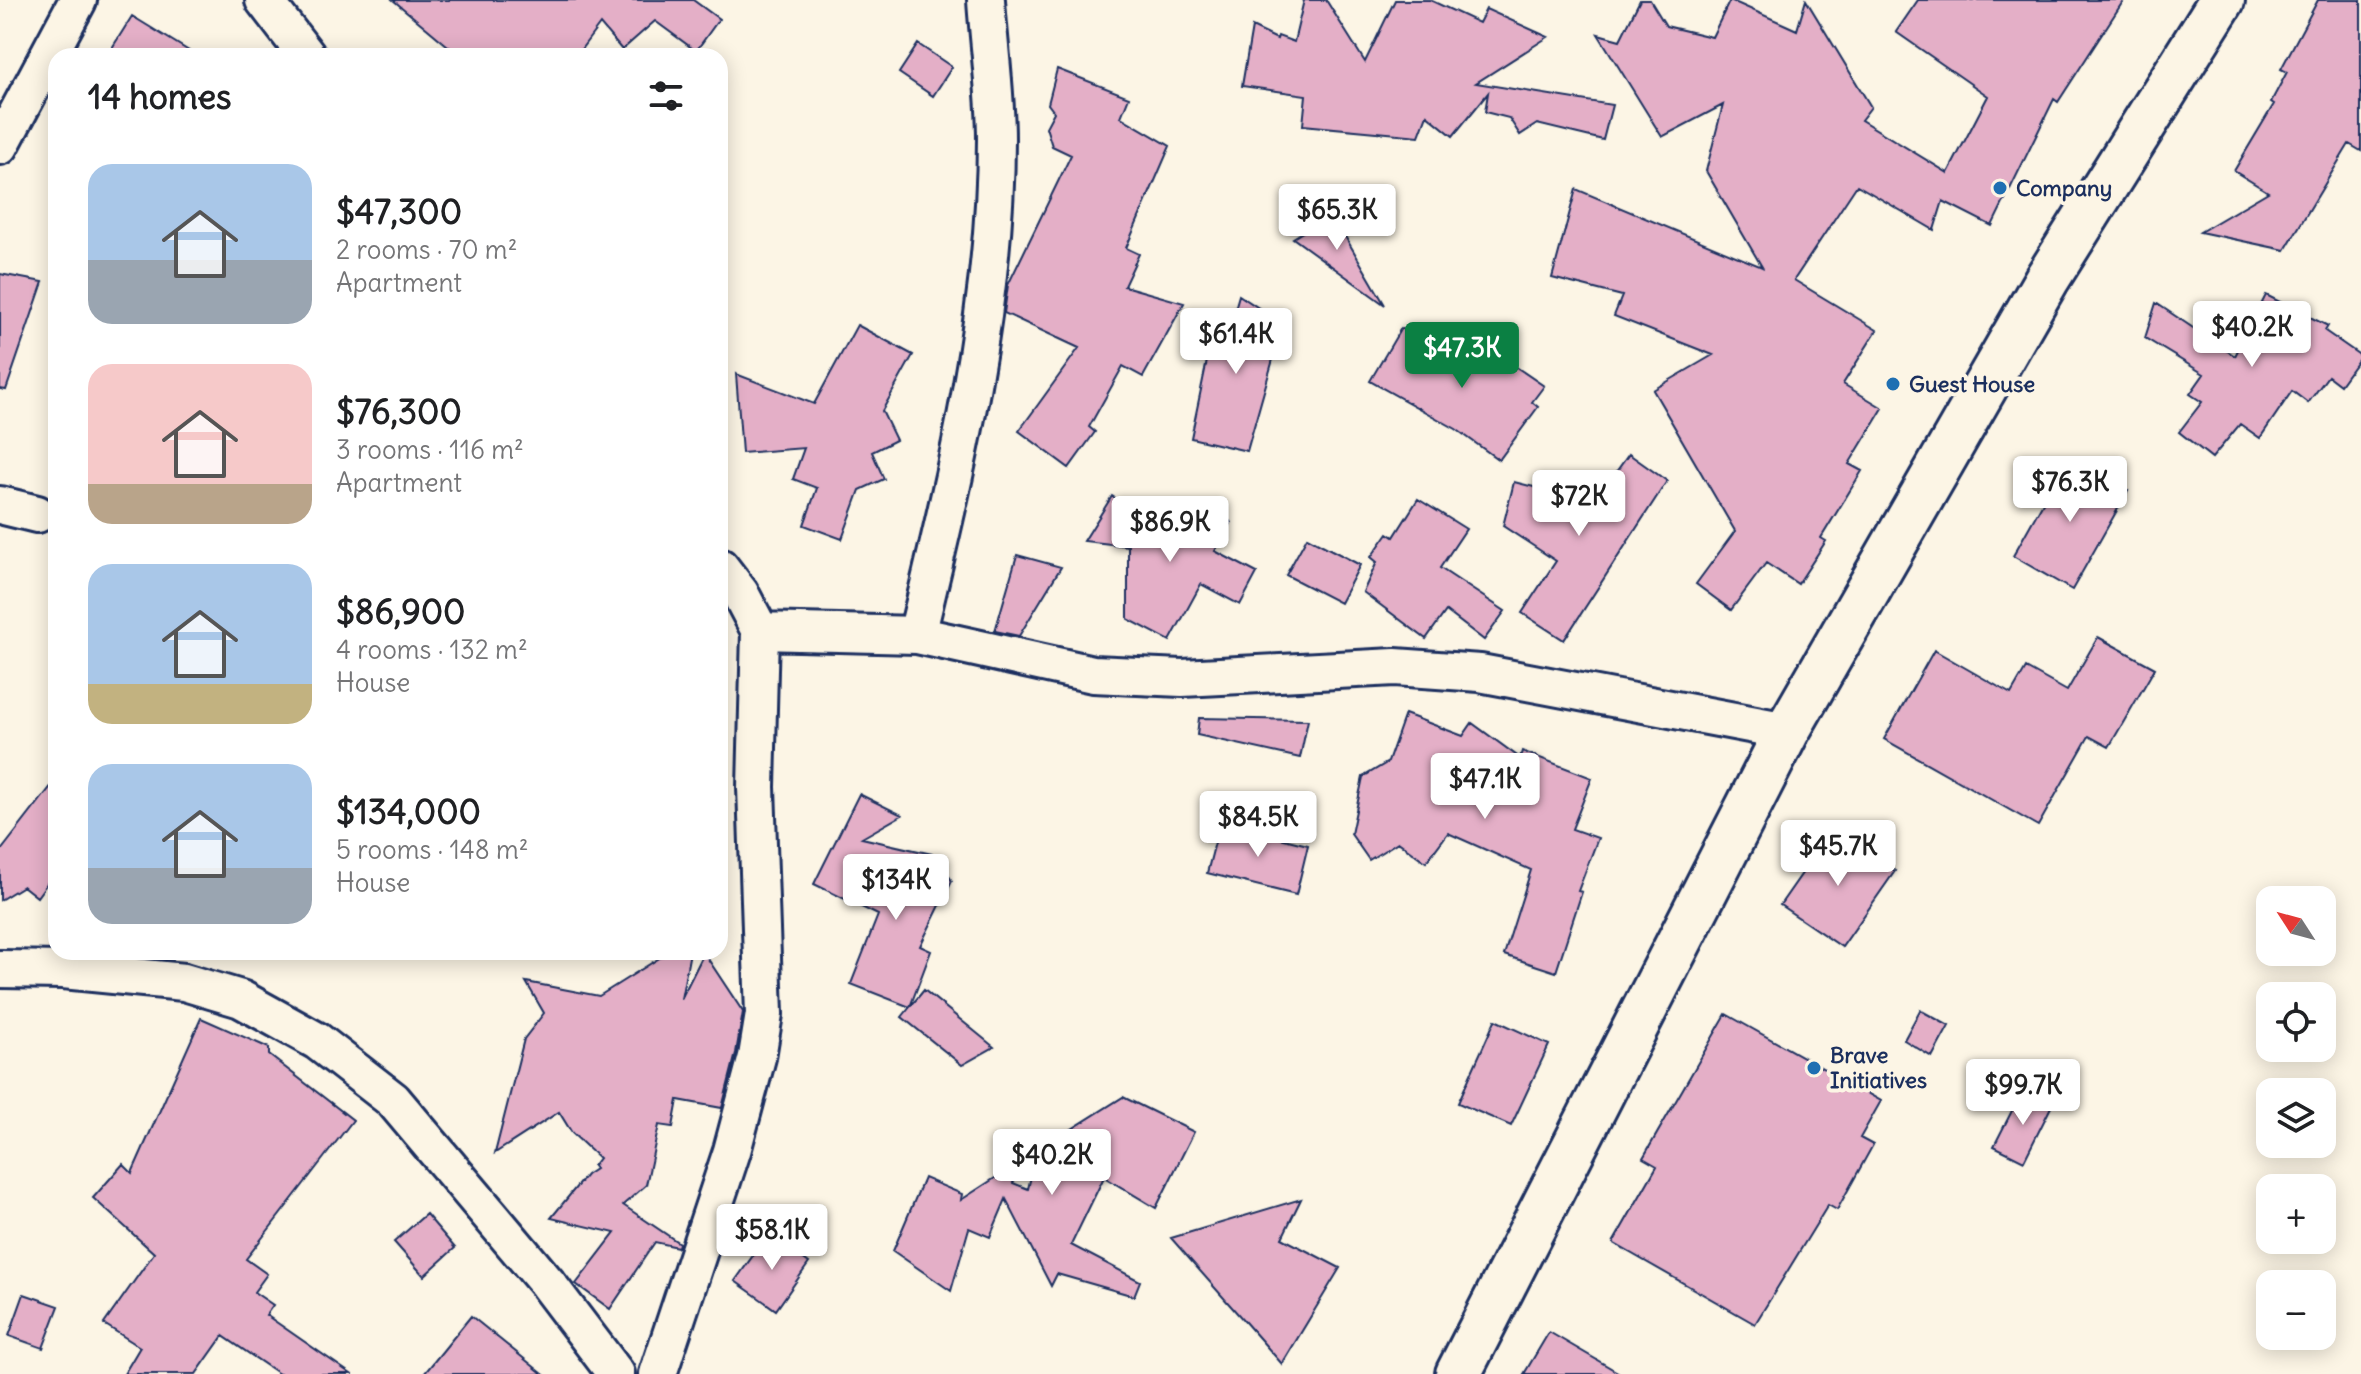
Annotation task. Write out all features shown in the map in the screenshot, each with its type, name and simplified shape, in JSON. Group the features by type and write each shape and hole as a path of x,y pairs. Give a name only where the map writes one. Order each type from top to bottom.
{"street":[{"path":"52,48 78,0"},
{"path":"264,0 301,48"},
{"path":"917,635 961,455 982,325 996,138 986,0"},
{"path":"1458,1374 1787,731 2047,279 2222,0"},
{"path":"0,146 48,56"},
{"path":"0,505 37,514"},
{"path":"658,1374 732,1151 762,1028 756,787 760,631 728,577"},
{"path":"760,631 917,635 1093,674 1182,678 1395,667 1480,673 1787,731"},
{"path":"0,969 63,970 184,982 241,999 317,1041 393,1100 547,1283 616,1374"}],"building":[{"path":"393,0 693,0 719,19 698,48 692,48 655,21 624,48 620,48 600,24 582,48 450,48"},
{"path":"1304,0 1326,0 1365,62 1395,0 1430,0 1479,23 1486,9 1548,37 1476,83 1612,105 1603,140 1537,124 1520,135 1509,118 1485,112 1488,93 1453,136 1427,115 1419,136 1303,125 1306,95 1242,86 1252,27 1277,39 1278,36 1294,42"},
{"path":"1640,0 1650,0 1666,26 1712,37 1730,0 1797,30 1806,0 1871,107 1861,120 1948,173 1988,96 1896,32 1918,0 2124,0 2058,102 2054,99 1992,226 1943,201 1934,230 1857,185 1794,280 1877,330 1843,384 1883,408 1849,464 1862,471 1821,538 1826,541 1798,584 1766,563 1731,610 1696,584 1735,531 1653,390 1713,355 1614,316 1622,296 1552,278 1576,189 1762,267 1706,171 1723,105 1662,137 1598,34 1620,40"},
{"path":"2318,0 2361,0 2361,151 2349,144 2285,250 2200,232 2268,192 2234,171 2274,104 2271,102 2287,72 2281,69"},
{"path":"132,16 184,48 112,48"},
{"path":"918,44 952,67 933,96 899,73"},
{"path":"1057,69 1129,97 1121,117 1170,146 1126,248 1139,254 1124,286 1184,303 1143,377 1123,366 1089,427 1095,432 1069,468 1019,431 1079,348 1004,313 1008,285 1071,155 1052,146 1046,127 1054,112 1048,104"},
{"path":"1332,214 1385,305 1293,238"},
{"path":"0,274 43,282 6,390 0,389"},
{"path":"1239,295 1283,324 1247,451 1191,438 1217,312 1233,316"},
{"path":"2266,295 2328,326 2325,331 2361,356 2340,385 2328,376 2308,403 2292,391 2260,438 2240,424 2212,458 2179,432 2202,402 2190,394 2204,374 2145,338 2156,303 2235,356"},
{"path":"857,325 913,355 882,411 896,440 872,452 884,479 860,490 842,539 804,525 817,488 793,479 804,448 742,453 736,374 814,404"},
{"path":"1401,328 1463,363 1478,341 1544,386 1532,402 1538,407 1499,460 1456,429 1370,381"},
{"path":"1629,454 1667,481 1564,640 1522,613 1556,561 1503,526 1514,482 1562,494 1568,484 1595,501"},
{"path":"2068,458 2128,491 2072,590 2013,556"},
{"path":"1112,496 1180,538 1198,504 1231,522 1215,551 1257,573 1240,605 1201,584 1170,641 1128,619 1128,546 1084,541"},
{"path":"1418,499 1466,529 1440,568 1505,611 1484,640 1446,611 1426,639 1363,592 1377,562 1371,557 1388,533 1394,537"},
{"path":"1307,537 1360,565 1340,603 1286,575"},
{"path":"1017,555 1061,567 1019,636 995,631"},
{"path":"2098,637 2155,668 2109,747 2089,736 2038,826 1884,739 1934,650 2011,694 2026,668 2067,691"},
{"path":"1405,714 1463,736 1472,723 1520,758 1522,751 1592,778 1572,829 1598,838 1578,891 1582,892 1556,972 1504,955 1531,870 1448,833 1426,862 1398,842 1369,860 1351,834 1363,777 1388,762"},
{"path":"1199,718 1308,720 1300,758 1197,735"},
{"path":"48,790 48,882 37,897 23,886 0,900 0,852"},
{"path":"859,794 902,815 862,838 936,855 952,881 920,946 931,951 910,1007 851,984 878,915 814,884"},
{"path":"1220,823 1308,845 1296,895 1207,873"},
{"path":"1833,829 1895,871 1842,947 1780,905"},
{"path":"656,960 688,960 681,999 700,960 709,960 743,1012 722,1108 678,1100 673,1127 659,1125 646,1185 623,1205 679,1243 678,1247 655,1242 610,1309 576,1284 615,1233 551,1218 586,1175 595,1169 593,1166 599,1158 572,1133 559,1112 495,1153 524,1039 544,1013 526,982 599,996"},
{"path":"924,990 994,1047 962,1065 902,1017"},
{"path":"1920,1010 1949,1026 1932,1057 1904,1040"},
{"path":"1726,1014 1881,1101 1860,1138 1873,1145 1837,1210 1828,1205 1755,1324 1613,1243 1657,1166 1643,1158"},
{"path":"201,1018 269,1048 269,1055 353,1120 246,1259 267,1274 254,1292 273,1305 266,1315 351,1374 279,1374 223,1336 196,1374 124,1374 140,1347 104,1324 154,1253 93,1198 123,1164 132,1173"},
{"path":"1495,1020 1549,1045 1511,1126 1458,1103"},
{"path":"2021,1093 2051,1107 2024,1161 1994,1146"},
{"path":"1123,1097 1194,1132 1156,1208 1104,1177 1071,1245 1140,1281 1134,1296 1057,1274 1051,1286 1006,1199 990,1237 969,1228 951,1291 893,1251 924,1178 962,1194 961,1200 1023,1160 1013,1183 1028,1189 1037,1151"},
{"path":"1301,1199 1282,1238 1340,1268 1282,1364 1171,1238"},
{"path":"426,1214 455,1248 424,1276 394,1242"},
{"path":"769,1233 809,1263 776,1310 735,1281"},
{"path":"24,1294 59,1306 43,1348 9,1336"},
{"path":"471,1316 543,1374 424,1374"},
{"path":"1549,1332 1621,1374 1524,1374"}],"place":[{"name":"Company","path":"2000,188"},
{"name":"Guest House","path":"1893,384"},
{"name":"Brave Initiatives","path":"1814,1068"}]}
